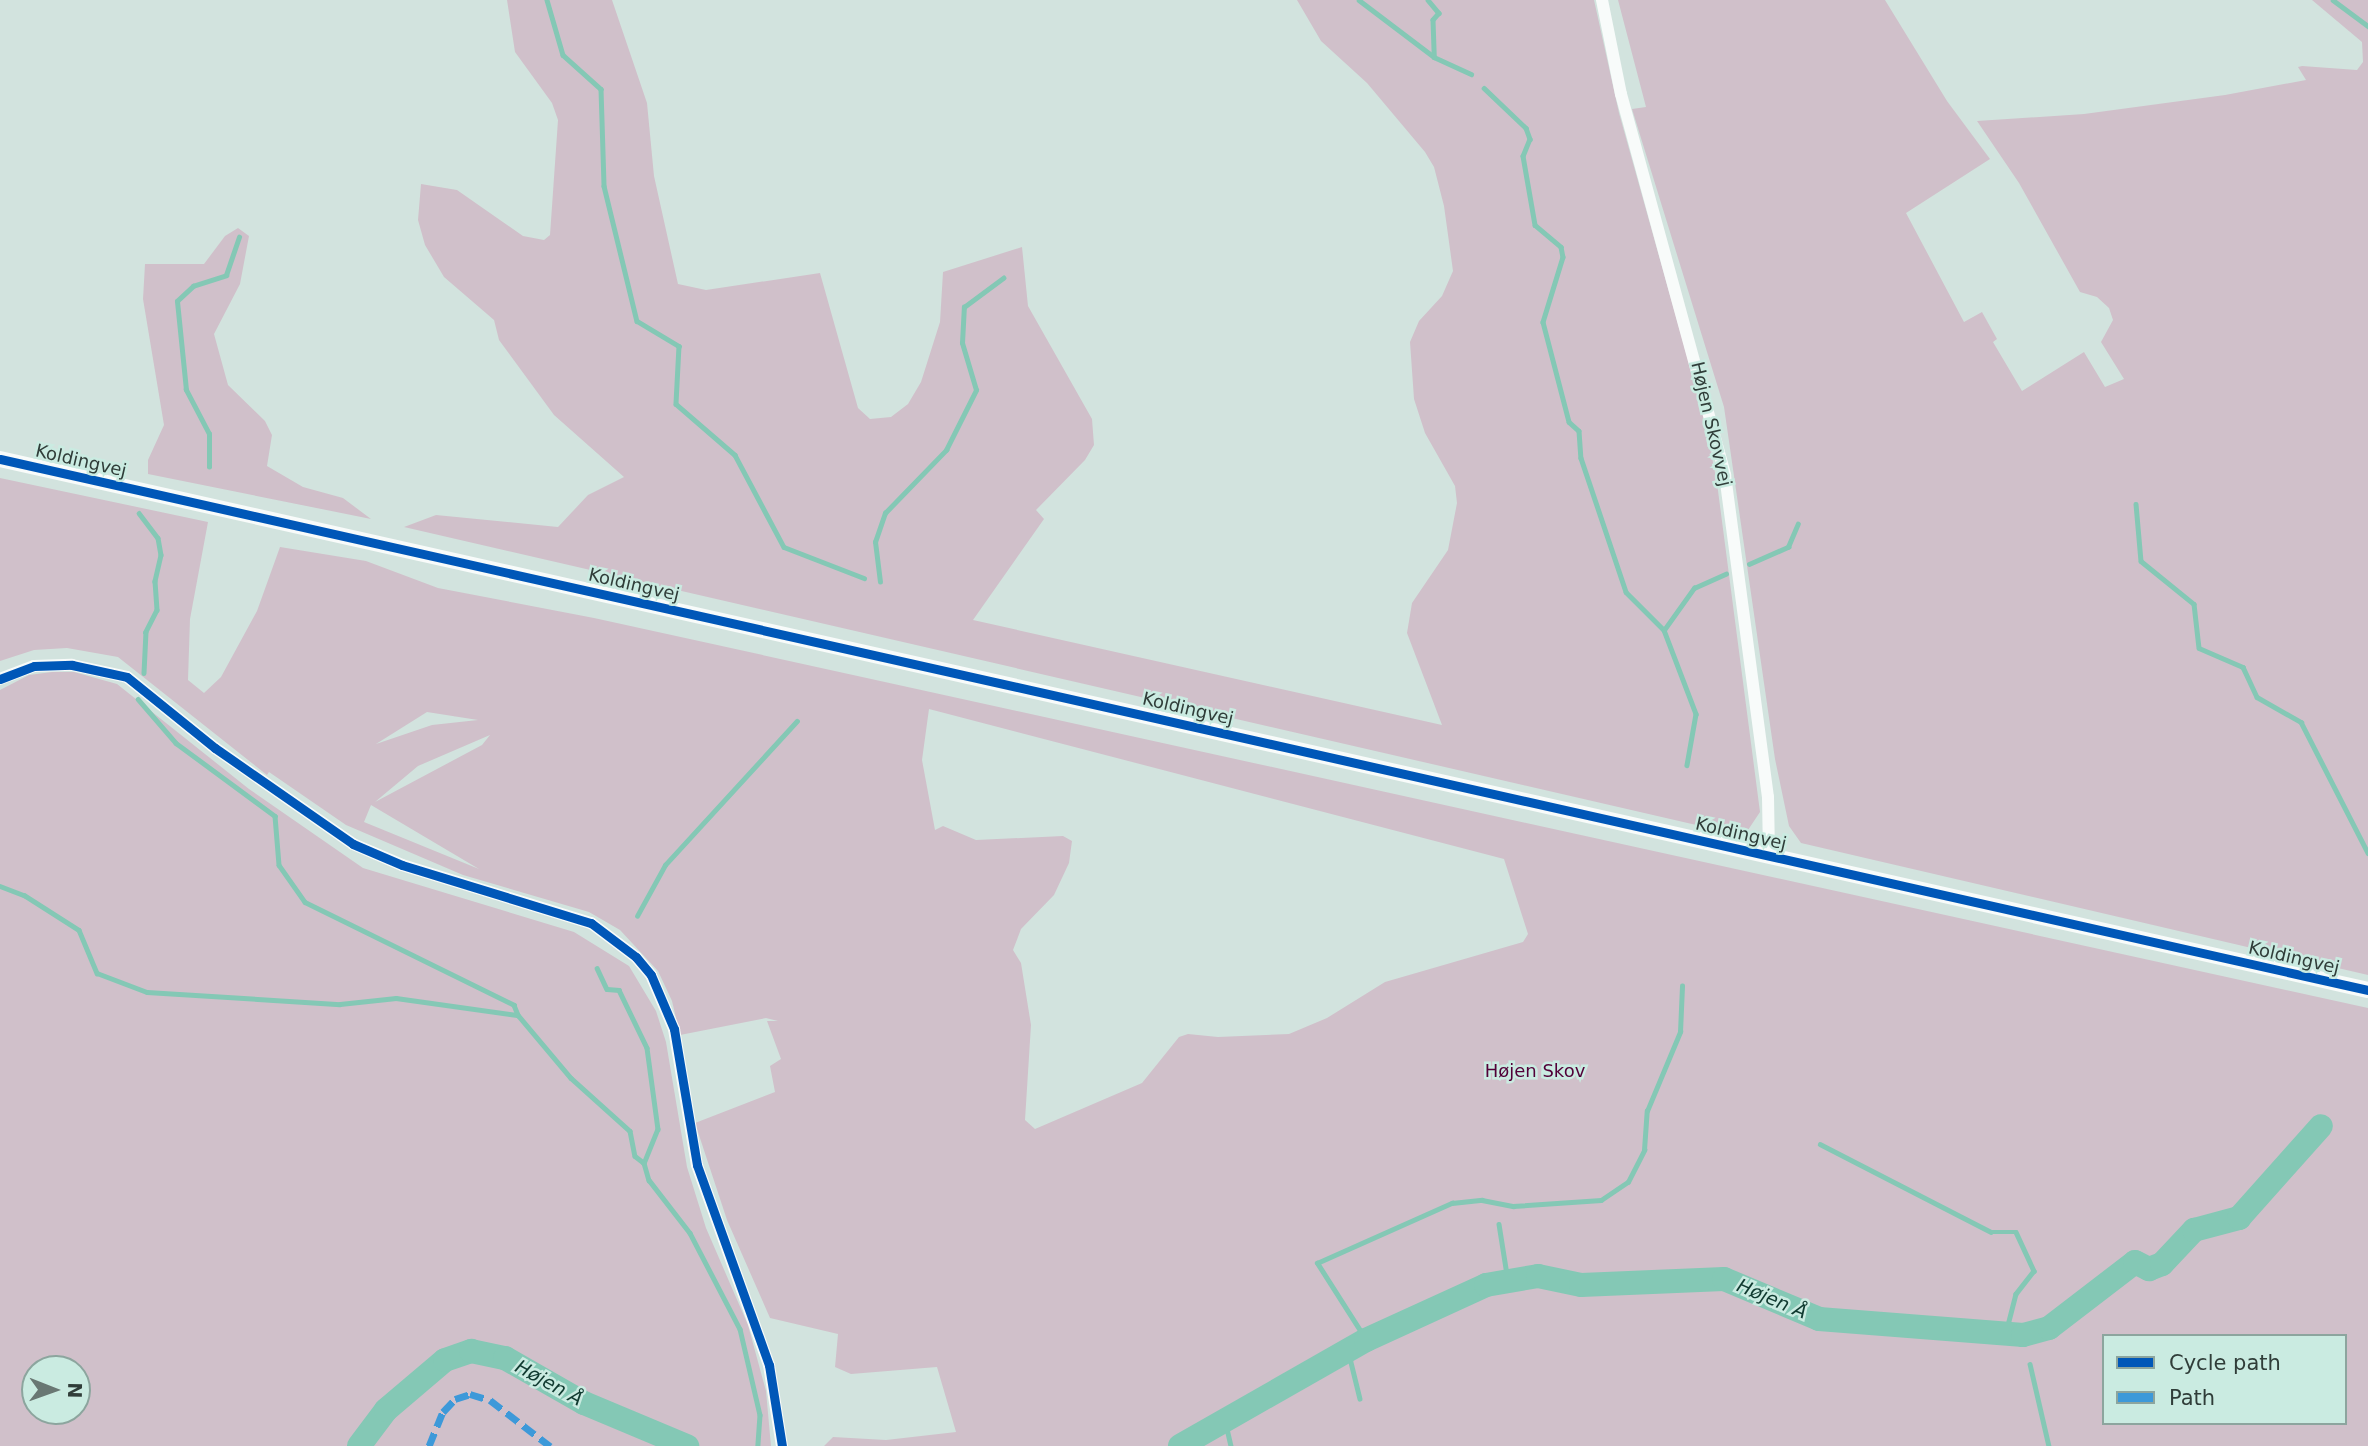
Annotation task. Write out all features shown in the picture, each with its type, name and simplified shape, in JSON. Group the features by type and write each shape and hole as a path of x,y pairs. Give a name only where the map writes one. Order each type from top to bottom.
{"main road":[{"name":"Koldingvej","path":"0,458 2368,990"}],"street":[{"name":"Højen Skovvej","path":"1602,0 1622,94 1710,408 1725,475 1768,797 1769,856"},
{"path":"0,679 34,666 72,665 127,677 150,691 215,748 353,844 402,865 591,923 636,957 652,975 674,1029 697,1165 769,1365 782,1446"}],"green space":[{"path":"507,0 612,0 647,103 654,176 678,284 706,290 820,273 858,408 870,419 891,417 908,404 921,382 940,322 943,272 1022,247 1028,306 1092,419 1094,445 1085,460 1036,510 1044,519 973,620 1442,725 1407,633 1412,603 1448,550 1457,503 1455,486 1425,433 1414,399 1410,342 1419,321 1442,296 1453,271 1444,206 1434,167 1425,152 1367,83 1321,41 1297,0 1594,0 1619,113 1704,417 1717,483 1760,812 1744,836 404,527 436,515 558,527 588,495 624,477 554,415 499,340 494,320 444,277 425,245 418,220 421,184 457,190 523,236 544,240 550,235 558,120 552,103 515,52"},
{"path":"1618,0 1885,0 1947,101 1990,159 1906,213 1964,322 1982,312 1997,339 1993,342 2022,391 2084,352 2105,387 2124,379 2101,342 2113,320 2109,308 2097,297 2080,292 2019,183 1977,121 2084,114 2225,95 2306,80 2298,67 2302,66 2357,70 2363,62 2362,42 2312,0 2368,0 2368,975 1801,843 1789,826 1775,759 1724,407 1632,109 1646,107"},
{"path":"238,228 249,236 240,284 214,334 228,385 265,421 272,435 267,466 303,487 343,498 371,519 148,474 148,460 164,425 143,299 145,264 204,264 225,236"},
{"name":"Højen Skov","path":"0,478 208,522 190,619 188,680 204,693 221,677 257,611 280,547 366,561 438,588 594,618 2368,1008 2368,1446 824,1446 833,1437 886,1440 956,1432 937,1367 851,1374 835,1367 838,1334 770,1318 727,1220 695,1123 775,1092 770,1066 781,1059 767,1021 778,1021 766,1018 680,1035 672,1001 658,971 620,930 589,912 463,875 346,825 269,772 267,775 118,657 67,648 34,650 0,661","holes":["929,709 1504,859 1528,934 1523,942 1385,982 1327,1018 1289,1034 1218,1037 1188,1034 1179,1037 1142,1083 1035,1129 1025,1120 1031,1025 1021,963 1013,950 1021,929 1054,895 1069,863 1072,841 1063,836 976,840 943,826 935,830 922,760","427,712 478,720 432,725 376,744","490,735 482,745 375,802 418,766","371,805 479,869 364,822"]},
{"path":"52,672 74,672 117,684 249,789 363,868 574,932 629,966 656,1011 666,1042 687,1167 706,1228 748,1325 766,1391 771,1446 0,1446 0,690 29,675"}],"waterway":[{"path":"547,0 563,55 601,89 604,186 637,321 679,346 676,404 735,455 784,547 864,578"},
{"path":"1359,0 1434,57 1471,74"},
{"path":"1428,0 1439,13 1433,20 1434,57"},
{"path":"2333,0 2368,26"},
{"path":"1484,88 1526,128 1530,139 1523,156 1535,225 1561,247 1563,257 1543,322 1569,422 1579,431 1581,458 1626,592 1664,630 1696,714 1687,765"},
{"path":"209,467 209,434 186,390 177,301 193,286 226,275 239,237"},
{"path":"880,582 875,542 885,513 946,450 976,390 962,343 964,307 1003,278"},
{"path":"2136,504 2141,561 2194,604 2199,648 2243,667 2257,697 2301,722 2368,853"},
{"path":"139,513 158,538 161,555 155,581 157,610 146,632 144,673"},
{"path":"1749,564 1788,547 1798,524"},
{"path":"1664,630 1694,588 1726,574"},
{"path":"138,699 176,743 275,816 279,865 305,902 514,1005 518,1015 571,1078 630,1131 635,1156 644,1163"},
{"path":"637,916 665,865 797,721"},
{"path":"0,886 24,895 79,930 97,973 147,992 340,1004 396,998 517,1015"},
{"path":"597,968 607,989 619,990 647,1048 658,1129 644,1163 649,1180 690,1233 740,1329 760,1415 758,1446"},
{"path":"1366,1340 1317,1263 1452,1203 1482,1200 1513,1206 1601,1200 1628,1182 1644,1150 1647,1111 1680,1032 1682,986"},
{"name":"Højen Å","path":"1180,1446 1366,1340 1486,1285 1538,1276 1581,1285 1724,1279 1819,1319 2023,1335 2049,1328 2135,1262 2149,1269 2162,1264 2194,1230 2239,1218 2321,1126"},
{"path":"1820,1144 1991,1232 2016,1232 2034,1271 2016,1294 2006,1333"},
{"path":"1499,1224 1508,1281"},
{"path":"2023,1335 2025,1344"},
{"path":"1348,1350 1360,1399"},
{"name":"Højen Å","path":"359,1446 386,1410 445,1360 471,1351 505,1358 584,1403 687,1446"},
{"path":"2030,1364 2049,1446"},
{"path":"1225,1420 1231,1446"},
{"path":"1198,1436 1199,1446"}],"marked path":[{"path":"429,1446 443,1412 455,1399 470,1394 490,1400 550,1446"}],"cycle path":[{"path":"0,459 2368,990"},
{"path":"0,679 34,666 72,665 127,677 215,748 353,844 402,865 591,923 636,957 651,975 674,1029 697,1165 769,1365 782,1446"}]}
